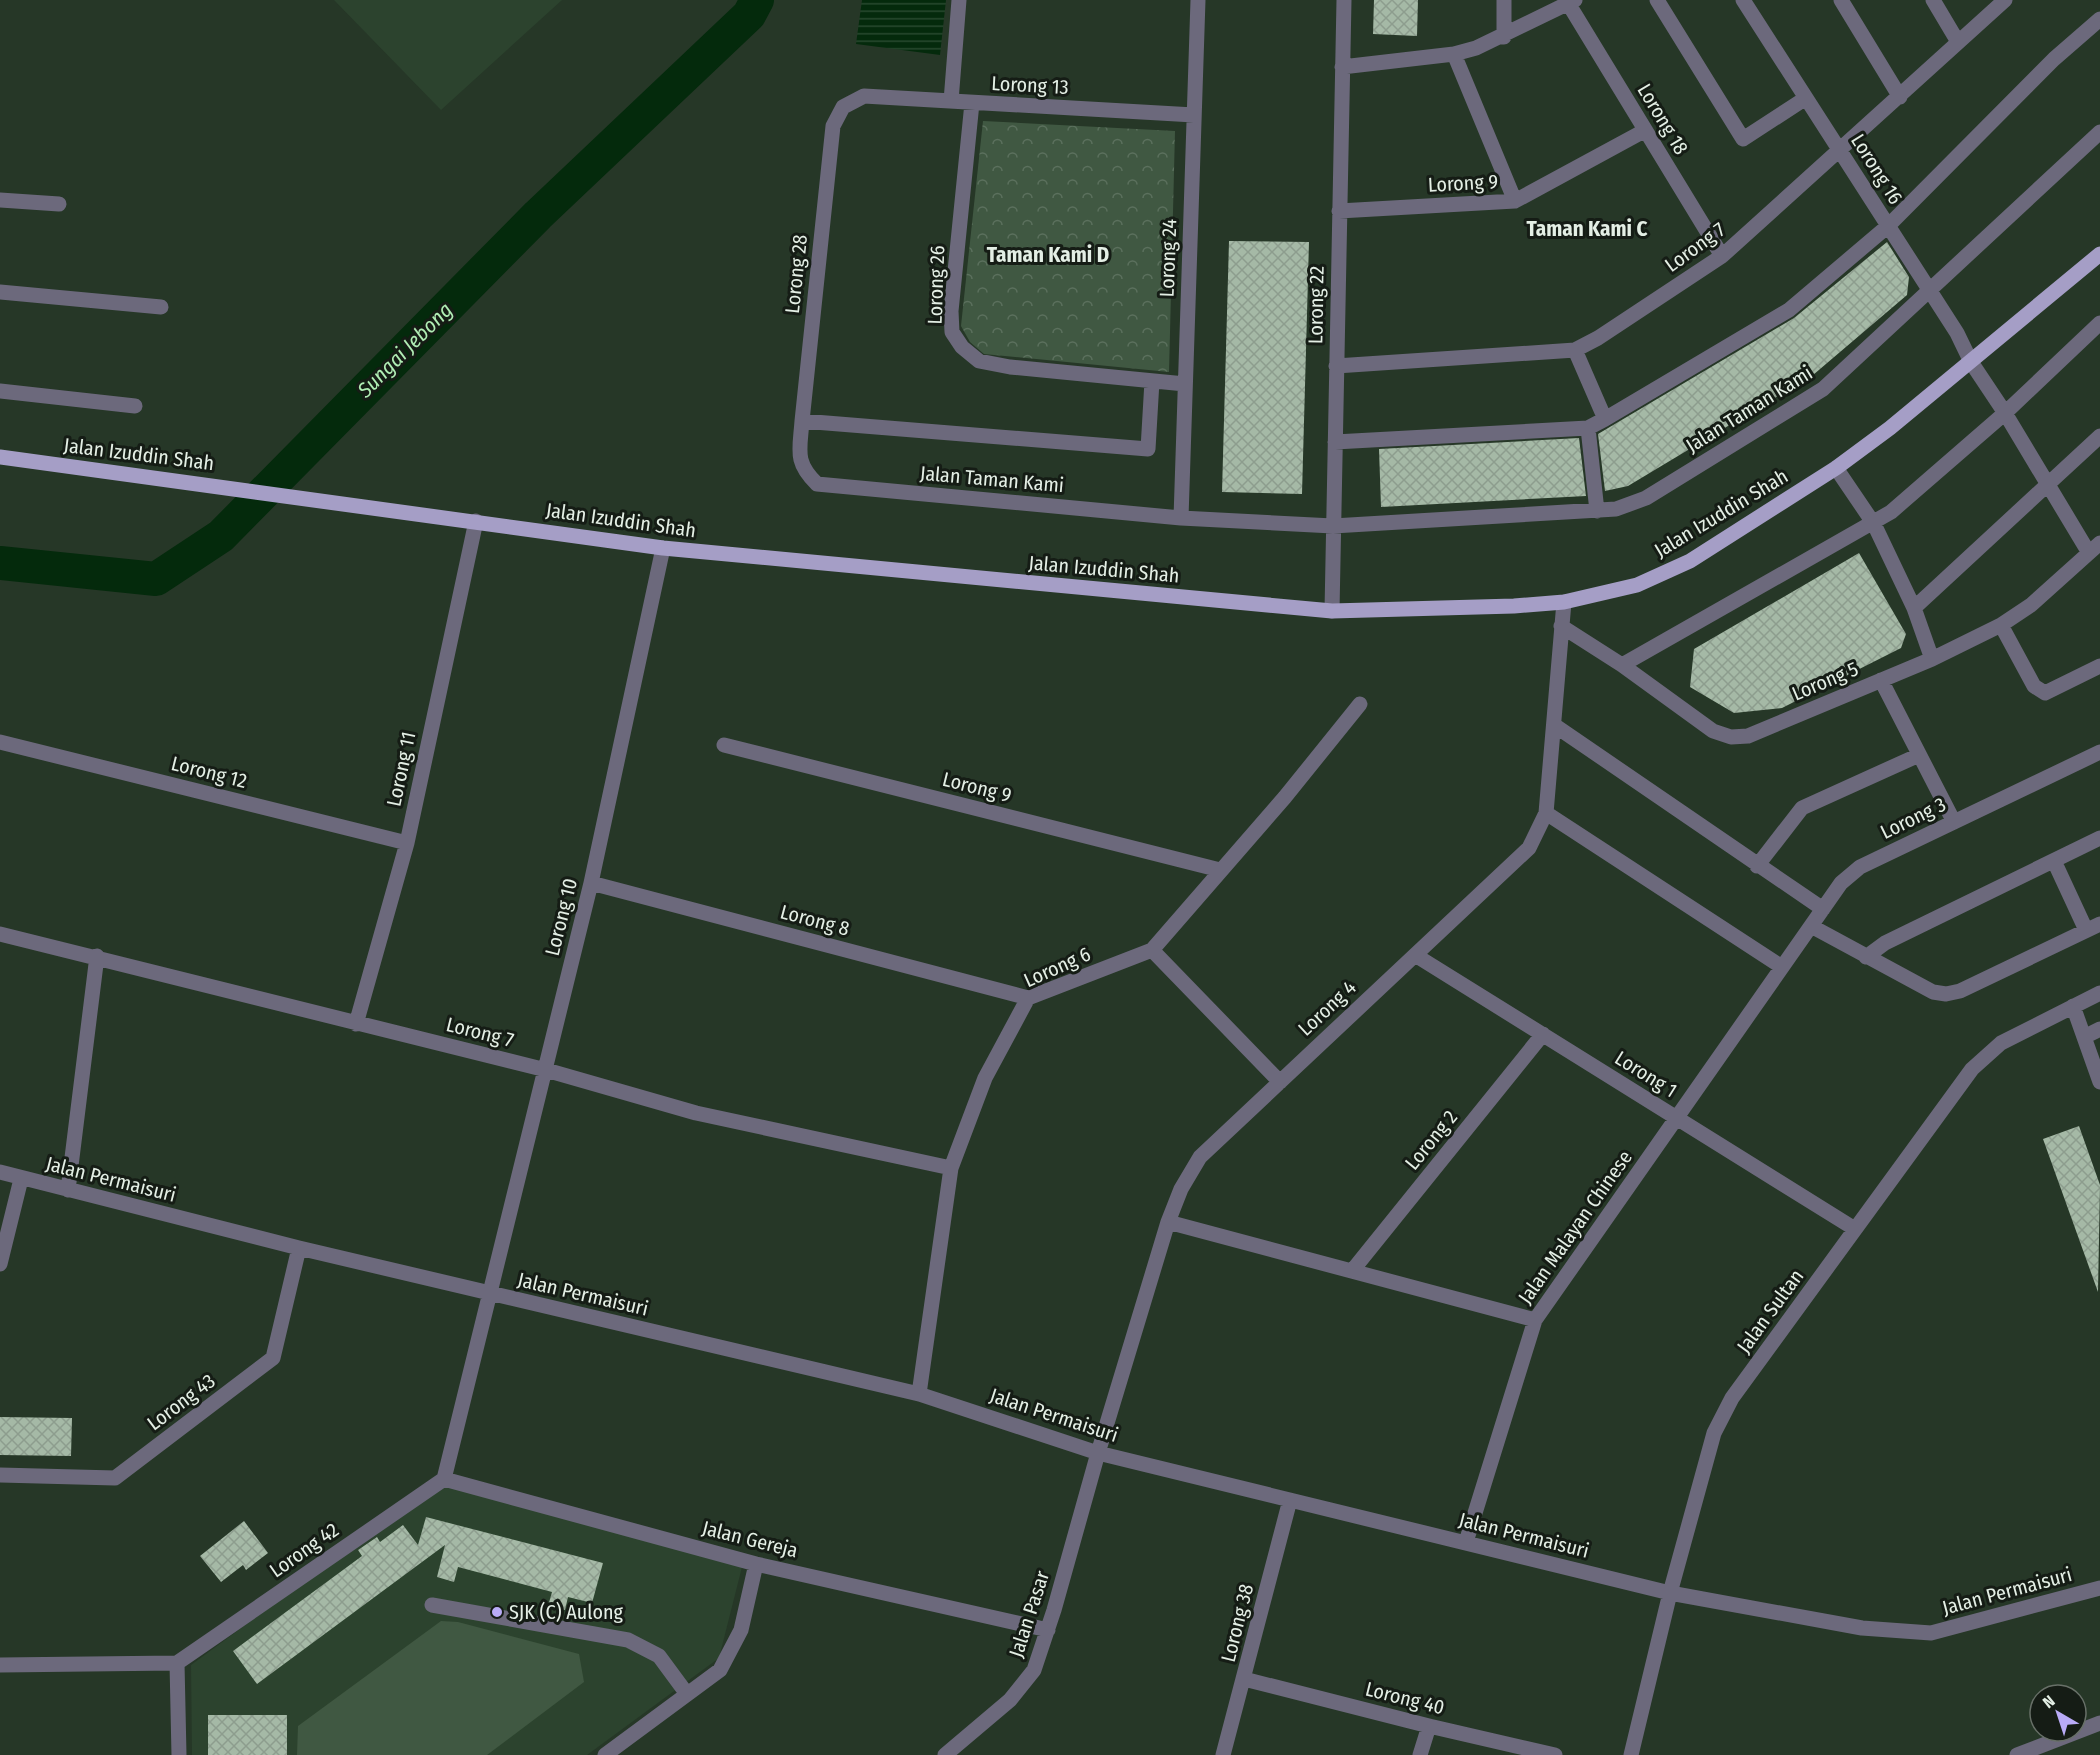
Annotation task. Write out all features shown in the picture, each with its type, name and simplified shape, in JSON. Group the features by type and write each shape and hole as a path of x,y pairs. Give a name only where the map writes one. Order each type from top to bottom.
{"main road":[{"name":"Jalan Izuddin Shah","path":"0,457 663,548 1332,611 1514,606 1564,602 1637,585 1690,561 1836,468 1890,428 2100,254"}],"street":[{"path":"951,101 959,0"},
{"name":"Lorong 24","path":"1181,518 1198,0"},
{"name":"Lorong 22","path":"1332,611 1344,0"},
{"path":"1504,0 1504,37"},
{"path":"1657,0 1743,139 1806,98"},
{"name":"Lorong 16","path":"1743,0 1842,150 2047,484 2094,548"},
{"path":"1841,0 1900,97"},
{"path":"1933,0 1958,42"},
{"name":"Lorong 7","path":"1336,366 1575,350 1598,338 1722,256 1842,150 2005,0"},
{"path":"1342,68 1454,54 1504,37 1571,2"},
{"name":"Lorong 18","path":"1571,2 1644,131 1722,256"},
{"path":"1335,442 1588,428 1605,419 1789,310 1888,225 2054,59 2099,22"},
{"path":"1454,54 1515,201"},
{"name":"Lorong 13","path":"864,96 1194,115"},
{"name":"Lorong 28","path":"804,472 799,458 802,421 833,126 843,107 864,96"},
{"name":"Lorong 26","path":"972,103 951,310 952,332 962,347 979,361 1010,367 1185,384"},
{"name":"Lorong 9","path":"1339,211 1515,201 1644,131"},
{"name":"Jalan Taman Kami","path":"1333,526 1597,511 1616,509 1646,498 1823,389 2100,132"},
{"path":"0,200 59,204"},
{"path":"0,292 161,307"},
{"path":"1622,665 1874,524 2005,413 2100,323"},
{"path":"1575,350 1605,419"},
{"path":"802,421 1148,449 1152,381"},
{"path":"0,391 135,406"},
{"path":"1588,428 1597,511"},
{"path":"1914,608 2100,436"},
{"path":"1836,468 1874,524 1914,608 1932,659"},
{"name":"Jalan Taman Kami","path":"804,472 817,484 1181,518"},
{"path":"1181,518 1333,526"},
{"name":"Lorong 11","path":"356,1024 407,843 476,521"},
{"name":"Lorong 10","path":"490,1293 591,883 663,548"},
{"name":"Lorong 5","path":"1561,626 1622,665 1713,731 1731,737 1748,736 1932,659 2001,625 2031,605 2094,548"},
{"name":"Lorong 4","path":"1098,1453 1168,1222 1181,1189 1200,1157 1529,848 1542,827 1546,813 1564,602"},
{"path":"2001,625 2034,686 2040,691 2045,693 2100,666"},
{"path":"1881,680 1954,822"},
{"name":"Lorong 6","path":"920,1394 951,1168 985,1078 1028,998 1152,950 1285,797 1360,704"},
{"path":"1554,725 1823,909"},
{"name":"Lorong 12","path":"0,742 407,843"},
{"name":"Lorong 9","path":"724,745 1220,870"},
{"name":"Lorong 3","path":"1782,967 1841,883 1860,867 2100,752"},
{"path":"1757,866 1802,808 1919,755"},
{"path":"1546,813 1782,967"},
{"path":"1866,957 1885,943 2100,838"},
{"path":"1811,926 1933,992 1946,994 1960,991 2093,927 2054,861"},
{"name":"Lorong 8","path":"591,883 1028,998"},
{"name":"Lorong 7","path":"0,934 97,956 356,1024 546,1070 696,1113 951,1168"},
{"path":"1152,950 1280,1082"},
{"name":"Lorong 1","path":"1415,955 1855,1229"},
{"path":"68,1190 97,956"},
{"name":"Jalan Malayan Chinese","path":"1466,1542 1536,1320 1782,967"},
{"name":"Jalan Sultan","path":"1631,1755 1670,1593 1714,1433 1732,1398 1972,1069 2001,1043 2100,993"},
{"path":"2073,1006 2100,1082"},
{"path":"2084,1037 2100,1029"},
{"name":"Lorong 2","path":"1352,1271 1543,1034"},
{"name":"Jalan Permaisuri","path":"0,1172 298,1248 920,1394 1098,1453 1670,1593 1862,1628 1931,1633 2100,1588"},
{"path":"0,1264 21,1179"},
{"path":"1168,1222 1536,1320"},
{"name":"Lorong 43","path":"0,1474 115,1478 273,1358 298,1248"},
{"path":"444,1479 490,1293"},
{"name":"Jalan Pasar","path":"945,1755 1010,1700 1034,1670 1048,1630 1098,1453"},
{"name":"Jalan Gereja","path":"444,1479 756,1564 1048,1630"},
{"name":"Lorong 42","path":"177,1663 444,1479"},
{"name":"Lorong 38","path":"1223,1755 1290,1500"},
{"path":"605,1755 720,1670 741,1630 756,1564"},
{"path":"432,1605 628,1640 659,1656 687,1694"},
{"path":"0,1665 177,1663 179,1755"},
{"name":"Lorong 40","path":"1244,1679 1555,1755"},
{"path":"2017,1755 2100,1723"},
{"path":"1420,1755 1429,1726"}],"shaded area":[{"path":"334,0 562,0 441,110"},
{"path":"862,0 946,0 940,55 856,44"},
{"name":"SJK (C) Aulong","path":"438,1484 742,1567 719,1658 587,1755 192,1755 191,1665"}],"green space":[{"path":"983,121 1175,131 1169,372 984,354 970,342 961,326"},
{"path":"441,1621 458,1622 579,1654 584,1682 487,1755 297,1755 298,1726"}],"building":[{"path":"1374,0 1418,0 1417,36 1373,34"},
{"path":"1229,241 1309,242 1302,494 1222,492"},
{"path":"1887,242 1909,277 1907,295 1813,375 1628,486 1605,491 1598,434 1794,318"},
{"path":"1579,438 1586,496 1381,507 1379,449"},
{"path":"1859,553 1906,634 1901,648 1782,708 1734,713 1690,687 1694,649"},
{"path":"2079,1126 2100,1185 2098,1292 2043,1139"},
{"path":"0,1417 72,1418 71,1456 0,1455"},
{"path":"426,1517 603,1563 592,1603 568,1597 565,1610 548,1606 552,1592 458,1567 454,1582 437,1577 445,1545 257,1684 233,1651 362,1556 358,1550 377,1537 380,1542 403,1525 418,1545"},
{"path":"244,1521 268,1553 246,1570 243,1565 221,1582 200,1556"},
{"path":"208,1715 287,1715 287,1755 208,1755"}],"waterway":[{"name":"Sungai Jebong","path":"0,563 156,579 221,536 538,215 749,15 757,0"}],"place":[{"name":"SJK (C) Aulong","path":"497,1612"}],"district":[{"name":"Taman Kami C","path":"1587,229"},
{"name":"Taman Kami D","path":"1048,255"}]}
